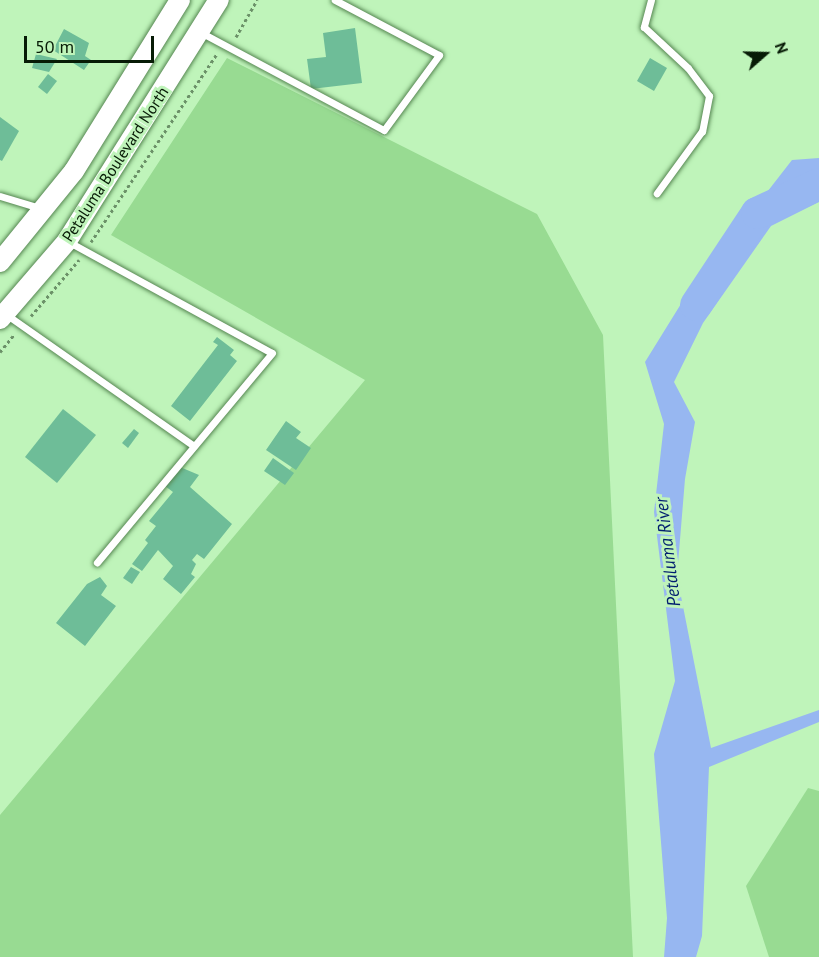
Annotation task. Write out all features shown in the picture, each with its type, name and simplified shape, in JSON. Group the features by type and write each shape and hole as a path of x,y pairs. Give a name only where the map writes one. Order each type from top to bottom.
{"main road":[{"name":"Petaluma Boulevard North","path":"0,262 74,171 180,0"},
{"name":"Petaluma Boulevard North","path":"2,316 67,241 219,0"}],"lane":[{"path":"199,32 384,130 439,55 335,0"},
{"path":"651,0 644,27 688,68 709,96 702,131 657,194"},
{"path":"0,196 45,209"},
{"path":"67,241 272,353 97,562"},
{"path":"2,316 22,326 194,446"}],"path":[{"path":"0,352 72,272 210,60 235,38 256,0"}],"green space":[{"path":"227,58 537,214 603,335 633,957 0,957 0,815 365,380 111,235"},
{"path":"808,788 819,791 819,957 769,957 746,886"}],"water":[{"path":"819,158 819,202 771,226 703,323 674,382 695,422 685,479 677,576 711,748 819,710 819,722 709,767 702,936 696,957 664,957 667,918 654,754 675,681 654,512 664,424 645,362 684,299 739,252 764,196 792,160"}],"building":[{"path":"355,28 362,83 311,89 307,59 326,57 323,33"},
{"path":"64,29 89,43 85,56 91,60 84,70 53,50"},
{"path":"36,54 57,59 49,72 32,68"},
{"path":"650,58 667,68 654,91 637,81"},
{"path":"48,74 57,81 47,94 38,87"},
{"path":"0,117 19,131 2,161 0,160"},
{"path":"217,337 234,350 230,355 237,361 190,421 171,406 218,345 213,342"},
{"path":"63,409 96,435 57,483 25,457"},
{"path":"286,421 301,432 296,438 311,448 296,470 266,450"},
{"path":"134,429 139,433 128,448 122,443"},
{"path":"273,458 294,473 285,485 264,471"},
{"path":"180,467 199,475 190,487 232,524 204,559 197,554 192,560 196,564 191,574 195,577 181,594 163,579 173,566 158,550 142,571 132,564 148,543 145,540 156,526 149,521 173,492 165,486"},
{"path":"131,567 140,572 132,584 123,578"},
{"path":"100,577 107,586 101,595 116,606 85,646 56,623 87,584"}],"waterway":[{"name":"Petaluma River","path":"696,305 757,213 819,184"}]}
